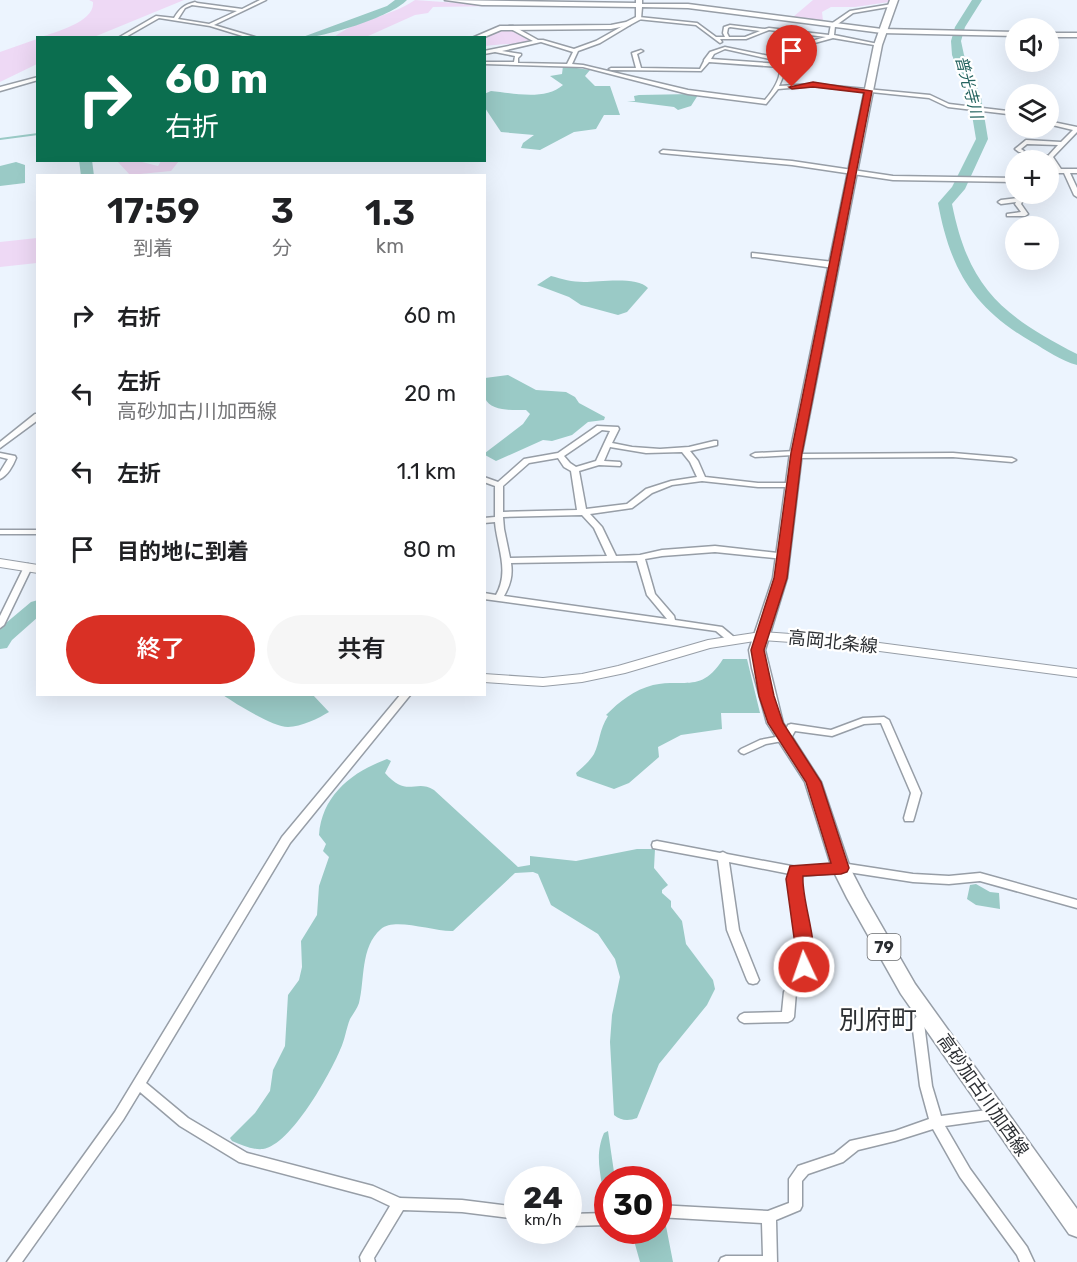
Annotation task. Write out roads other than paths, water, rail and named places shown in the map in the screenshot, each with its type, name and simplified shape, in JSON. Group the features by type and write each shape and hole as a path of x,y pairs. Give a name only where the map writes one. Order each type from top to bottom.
{"main road":[{"name":"高砂加古川加西線","path":"893,2 878,45 868,91 796,455 784,556 776,597 758,650 775,723 813,782 841,868 908,989 1077,1227"},
{"path":"0,563 33,568"},
{"name":"高岡北条線","path":"486,678 543,682 582,678 731,639 761,636 834,641 1077,673"}],"street":[{"path":"175,20 183,8 191,3 208,0"},
{"path":"210,25 264,0"},
{"path":"448,0 482,3 638,3 719,9 882,31 1005,34"},
{"path":"831,37 833,25 852,12 893,2"},
{"path":"191,3 242,10"},
{"path":"638,3 639,18"},
{"path":"124,36 158,17 210,25 249,36"},
{"path":"511,27 538,42 575,51 598,42 639,18 696,24 717,38 725,48"},
{"path":"480,36 500,28 511,27 611,27 628,24"},
{"path":"728,38 725,33 726,27 730,26 813,33 878,45"},
{"path":"717,38 746,38 763,30"},
{"path":"1059,34 1077,35"},
{"path":"486,63 569,65 688,92 766,102 783,72 784,64 798,48 831,37"},
{"path":"486,52 538,42"},
{"path":"596,70 701,70 714,51 725,48 784,64"},
{"path":"495,50 519,55 516,63"},
{"path":"569,65 575,51"},
{"path":"639,70 634,53 642,51"},
{"path":"706,60 784,64"},
{"path":"0,89 36,79"},
{"path":"775,88 813,85 930,97 940,103 1005,112"},
{"path":"1056,150 1077,129 1059,125"},
{"path":"1030,138 1035,142"},
{"path":"1020,150 1023,143 1061,144"},
{"path":"663,152 792,163 893,178 1005,180"},
{"path":"1059,167 1077,195"},
{"path":"1059,170 1077,171"},
{"path":"1001,202 1005,201"},
{"path":"1009,215 1025,214 1018,204"},
{"path":"755,255 834,265"},
{"path":"0,446 36,418"},
{"path":"499,485 527,461 560,455 600,428 615,429 599,463"},
{"path":"607,444 621,448 685,451 714,443"},
{"path":"685,451 694,461 702,479"},
{"path":"0,455 12,458 0,477"},
{"path":"560,455 567,465 575,470 599,463 617,464"},
{"path":"755,455 953,455 1012,460"},
{"path":"575,470 581,509 598,527 612,557"},
{"path":"486,520 500,517 584,512 629,506 649,491 671,483 702,479 758,485 792,485"},
{"path":"486,480 499,485"},
{"path":"498,598 506,588 507,561 500,517 499,485"},
{"path":"0,532 36,532"},
{"path":"507,561 640,558 662,553 715,549 784,556"},
{"path":"640,558 651,595 671,618 671,623"},
{"path":"0,625 33,568"},
{"path":"486,597 719,629 731,639"},
{"path":"14,1262 119,1116 286,840 405,696"},
{"path":"744,751 765,741 786,739 790,735 791,727 832,733 863,721 884,720 916,793 909,818"},
{"path":"657,845 796,871 841,868 913,878 949,880 980,878 1077,904"},
{"path":"723,856 733,930 753,980"},
{"path":"744,1018 788,1017 790,992 804,967 805,952 794,879 796,871"},
{"path":"925,1014 918,1023 924,1082 937,1122 949,1146 1022,1251 1027,1262"},
{"path":"138,1085 184,1122 244,1158 373,1192 399,1204 462,1206 504,1212"},
{"path":"672,1212 770,1217 795,1206 796,1179 803,1170 838,1158 855,1145 895,1136 937,1122 995,1114"},
{"path":"368,1262 368,1257 399,1204"},
{"path":"726,1262 767,1262 770,1217"}],"waterway":[{"path":"311,36 391,8 402,0"},
{"name":"普光寺川","path":"977,0 960,27 956,41 958,55 975,97 982,139 958,189 945,203 951,234 960,260 972,282 987,301 1005,318 1026,332 1077,360"},
{"path":"0,139 36,134"},
{"path":"85,162 88,174"},
{"path":"0,643 2,637 36,608"}],"district":[{"name":"別府町","path":"878,1020"}]}
